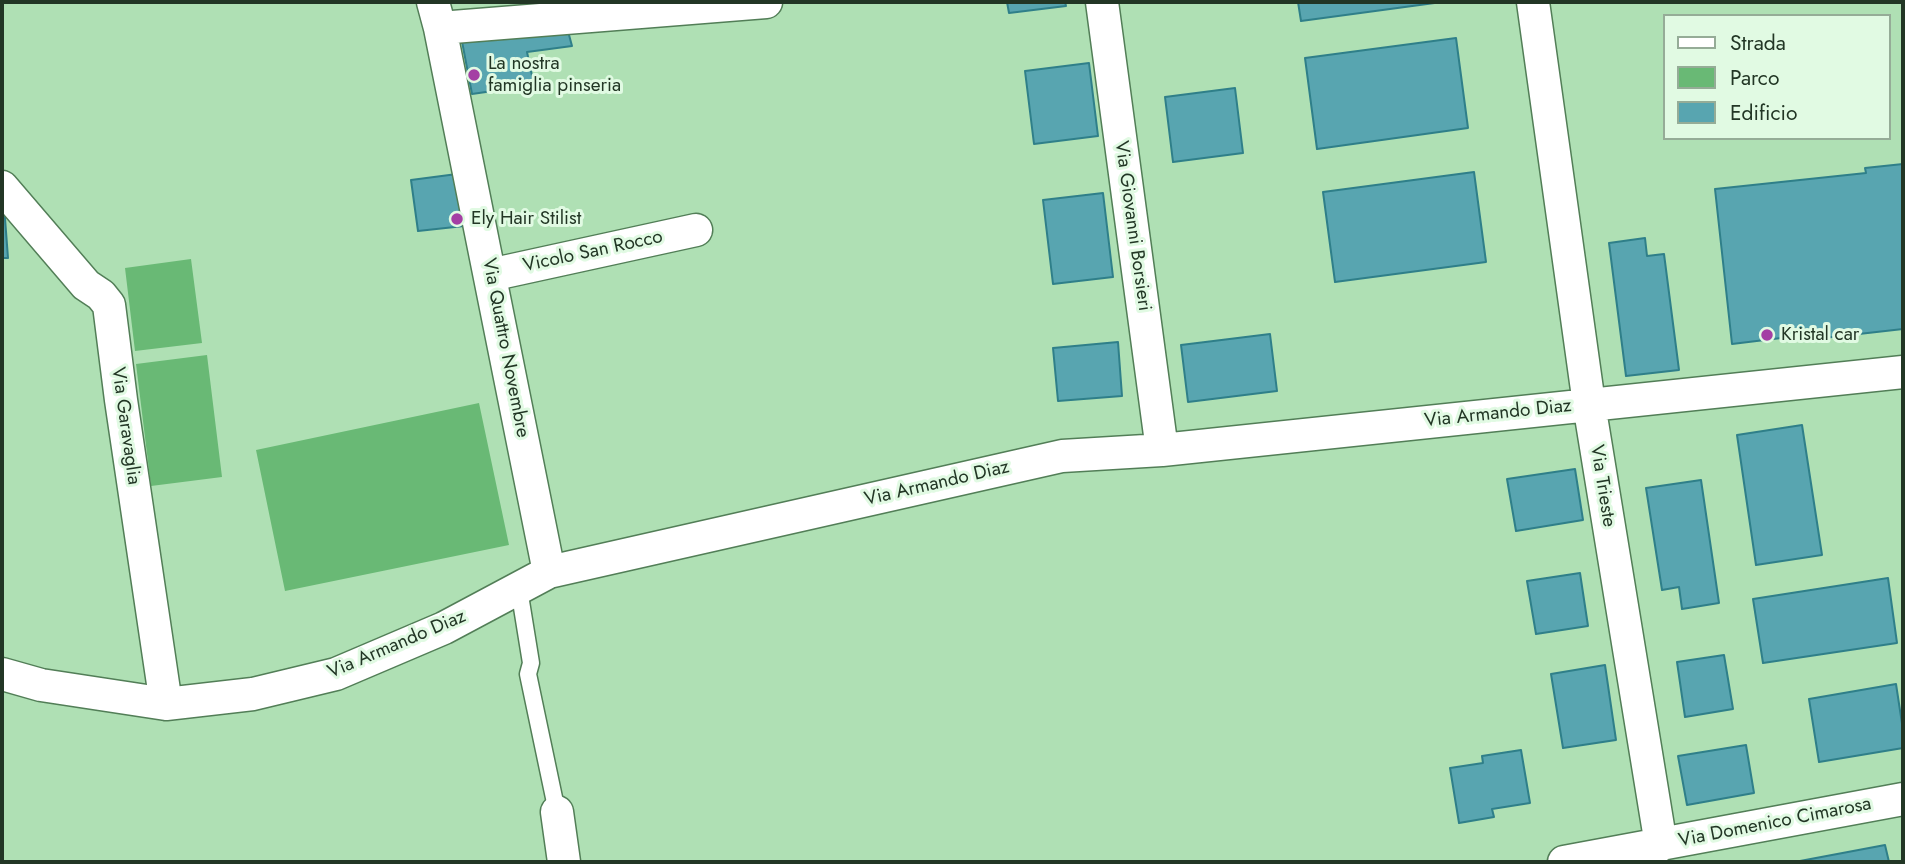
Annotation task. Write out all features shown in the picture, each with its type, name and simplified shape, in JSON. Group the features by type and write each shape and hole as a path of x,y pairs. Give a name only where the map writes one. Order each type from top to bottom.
{"street":[{"path":"436,15 766,2"},
{"name":"Via Giovanni Borsieri","path":"1102,2 1162,450"},
{"name":"Via Trieste","path":"1533,2 1588,404 1661,845"},
{"name":"Via Quattro Novembre","path":"436,15 549,572"},
{"name":"Via Garavaglia","path":"2,187 86,285 101,295 109,305 166,704"},
{"name":"Vicolo San Rocco","path":"490,275 696,229"},
{"name":"Via Armando Diaz","path":"2,674 41,685 166,704 253,694 336,674 444,628 549,572 1062,456 1162,450 1903,372"},
{"name":"Via Domenico Cimarosa","path":"1564,862 1903,799"},
{"path":"557,812 564,862"}],"lane":[{"path":"519,589 531,663 528,674 557,812"}],"green space":[{"path":"191,259 202,343 135,351 125,268"},
{"path":"207,355 222,477 151,486 136,364"},
{"path":"479,403 509,545 285,591 256,450"}],"building":[{"path":"1007,2 1065,2 1066,6 1009,13"},
{"path":"1298,2 1442,2 1301,21"},
{"path":"565,20 572,46 527,52 534,85 472,94 460,31"},
{"path":"1456,38 1468,128 1317,149 1305,58"},
{"path":"1089,63 1098,136 1034,144 1025,71"},
{"path":"1235,88 1243,153 1173,162 1165,97"},
{"path":"1903,164 1903,329 1806,340 1806,335 1732,344 1715,189 1866,173 1865,168"},
{"path":"1474,172 1486,262 1335,282 1323,192"},
{"path":"457,174 464,226 418,231 411,180"},
{"path":"1103,193 1113,277 1053,284 1043,200"},
{"path":"4,205 8,258 2,258"},
{"path":"1645,238 1647,256 1664,254 1679,370 1626,376 1609,243"},
{"path":"1270,334 1277,391 1188,402 1181,345"},
{"path":"1118,342 1122,396 1058,401 1053,348"},
{"path":"1802,425 1822,555 1756,565 1737,435"},
{"path":"1575,469 1583,520 1516,531 1507,479"},
{"path":"1701,480 1719,603 1682,609 1679,587 1662,590 1646,488"},
{"path":"1580,573 1588,626 1536,634 1527,581"},
{"path":"1888,578 1897,643 1763,663 1753,599"},
{"path":"1724,655 1733,709 1685,717 1677,662"},
{"path":"1605,665 1616,740 1563,748 1551,674"},
{"path":"1896,684 1903,748 1819,762 1809,699"},
{"path":"1746,745 1754,793 1687,805 1678,756"},
{"path":"1521,750 1530,803 1492,809 1494,817 1459,823 1450,768 1483,763 1482,756"},
{"path":"1885,845 1889,862 1800,861"}],"place":[{"name":"La nostra famiglia pinseria","path":"474,75"},
{"name":"Ely Hair Stilist","path":"457,219"},
{"name":"Kristal car","path":"1767,335"}]}
